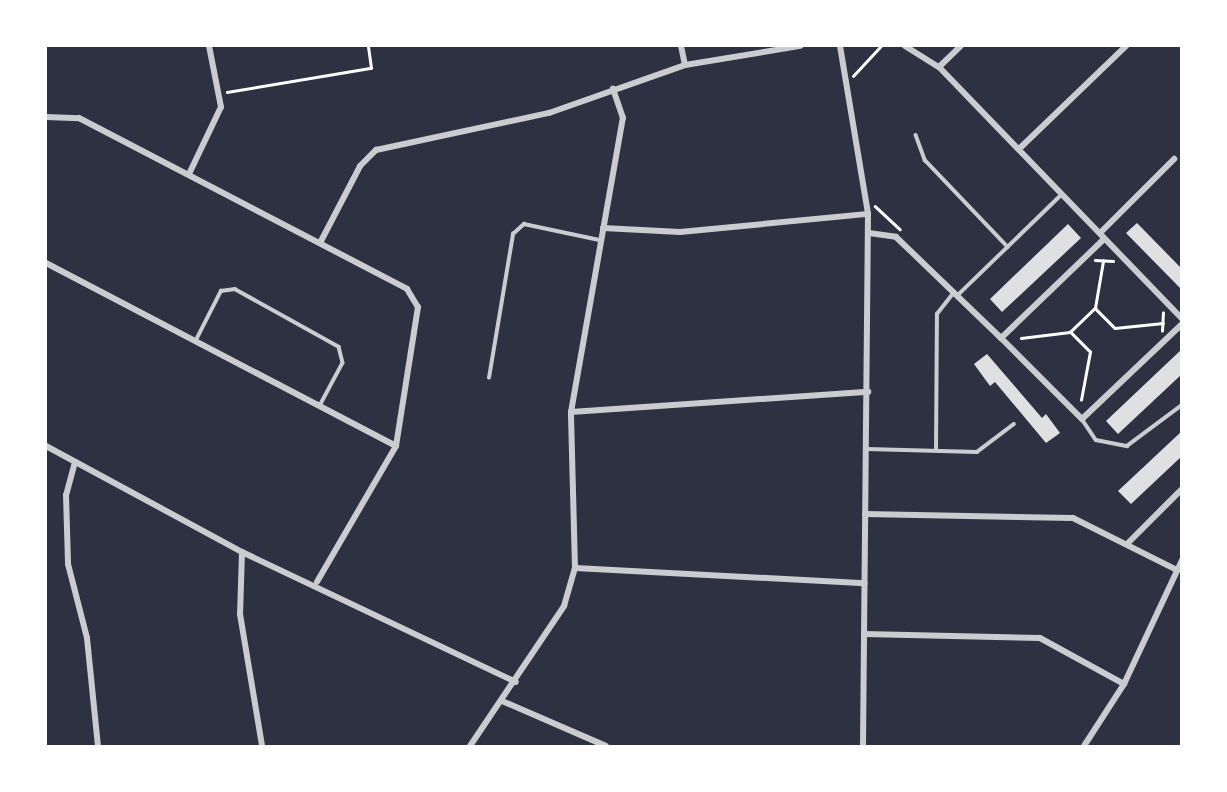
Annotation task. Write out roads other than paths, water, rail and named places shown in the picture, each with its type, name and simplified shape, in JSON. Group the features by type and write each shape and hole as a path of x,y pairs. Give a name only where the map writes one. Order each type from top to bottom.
{"street":[{"path":"189,174 216,122 221,93 209,46"},
{"path":"681,46 685,65"},
{"path":"320,243 360,166 376,150 549,113 685,65 800,46"},
{"path":"840,46 868,205 869,233 863,747"},
{"path":"869,233 896,237 958,293 1082,419 1181,321 939,67 905,46"},
{"path":"939,67 961,46"},
{"path":"1019,149 1126,46"},
{"path":"470,747 516,682 564,606 575,568 571,412 623,118 613,89"},
{"path":"46,117 79,118 189,174 407,289 418,307 396,446 317,582"},
{"path":"1001,338 1174,159"},
{"path":"603,228 680,232 868,214"},
{"path":"46,263 396,446"},
{"path":"571,412 868,392"},
{"path":"46,446 242,552 317,582 516,682"},
{"path":"75,462 66,495 68,564 86,638 98,747"},
{"path":"1127,544 1181,489"},
{"path":"865,514 1065,517 1127,544 1177,570"},
{"path":"242,552 240,614 262,747"},
{"path":"1084,747 1124,684 1181,560"},
{"path":"575,568 865,583"},
{"path":"864,634 1040,638 1124,684"},
{"path":"502,701 606,747"}],"lane":[{"path":"916,135 925,160 1008,247"},
{"path":"936,450 937,314 1062,194"},
{"path":"489,378 513,234 524,224 600,240"},
{"path":"195,342 221,291 235,289 339,347 343,363 319,407"},
{"path":"1082,419 1096,440 1128,446 1181,405"},
{"path":"867,449 977,452 1014,424"}]}
